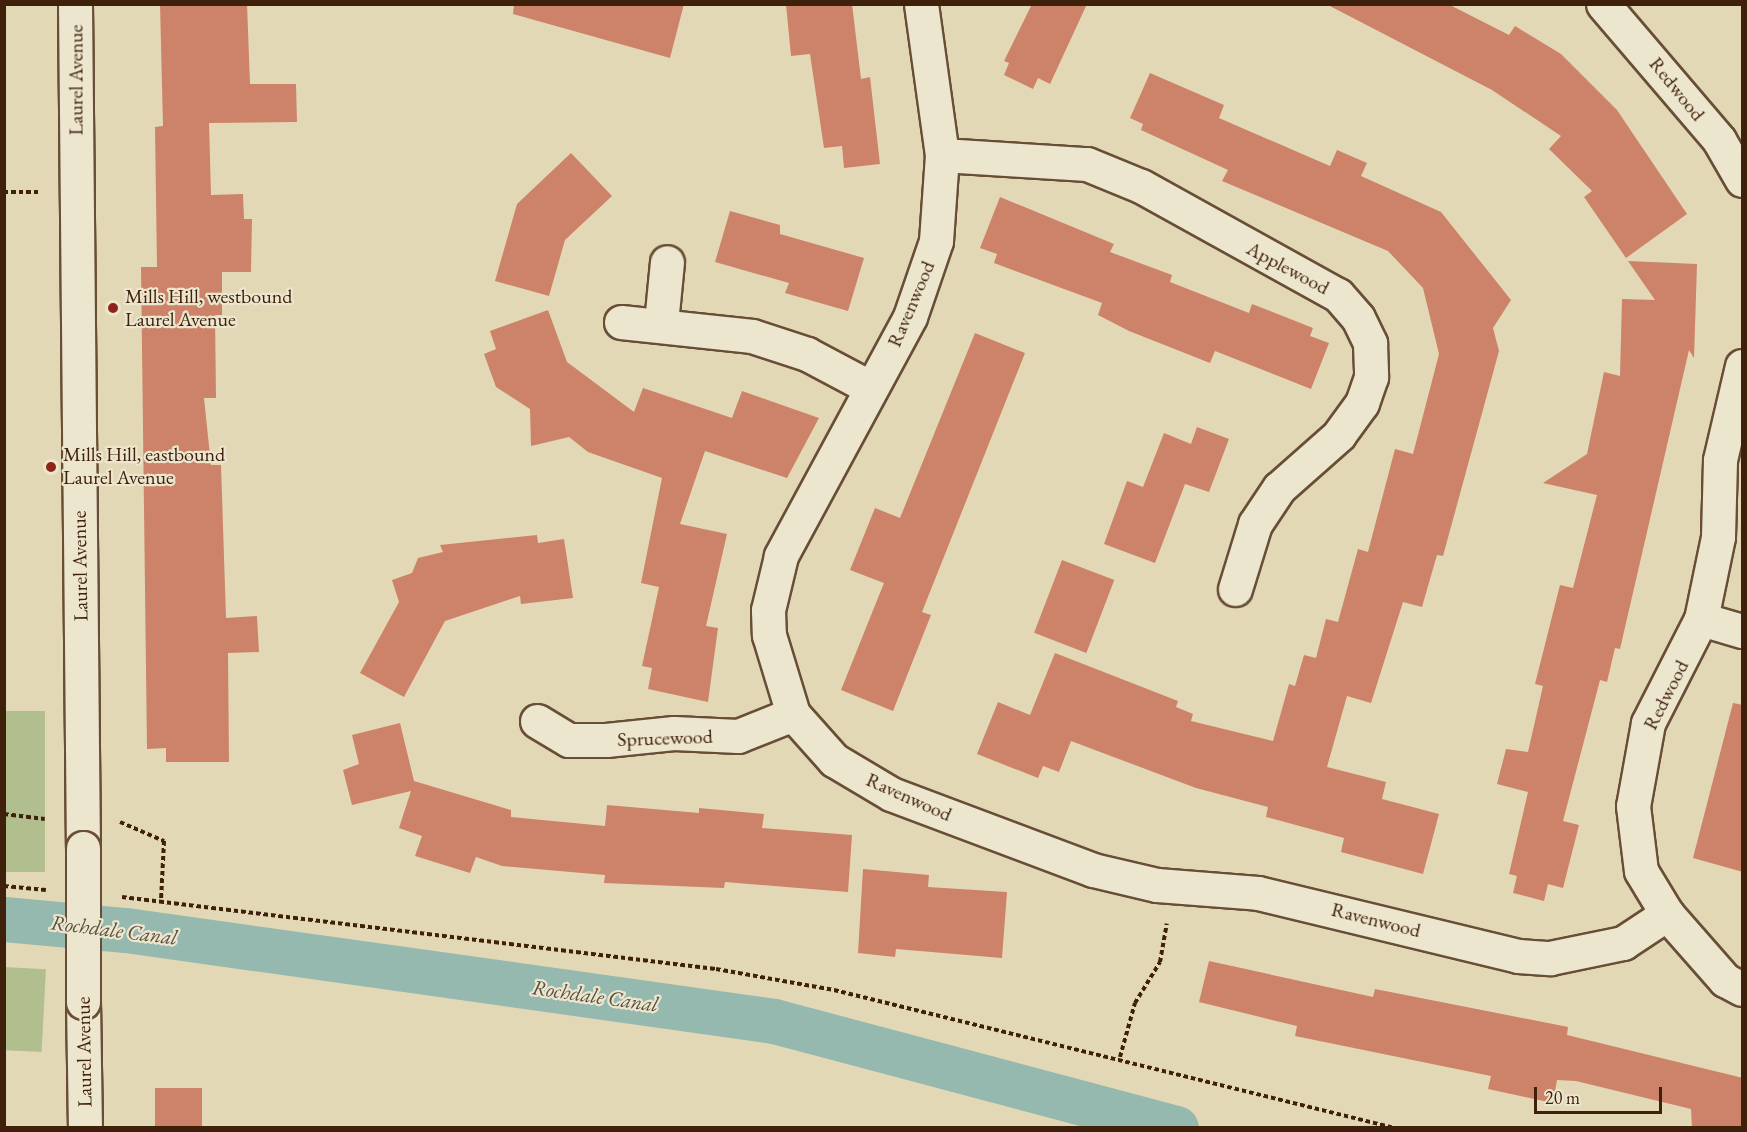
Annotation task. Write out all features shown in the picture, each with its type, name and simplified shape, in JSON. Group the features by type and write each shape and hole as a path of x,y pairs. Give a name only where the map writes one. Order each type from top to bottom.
{"street":[{"name":"Laurel Avenue","path":"75,4 85,1128"},
{"name":"Ravenwood","path":"921,4 942,155 936,241 925,279 871,388 794,528 768,610 773,662 793,714 834,760 891,794 1093,870 1157,885 1258,893 1518,956 1550,958 1623,943 1667,914"},
{"name":"Redwood","path":"1603,4 1719,140 1743,180"},
{"name":"Applewood","path":"942,155 1087,164 1141,186 1338,295 1359,318 1370,343 1371,377 1362,403 1340,435 1279,488 1255,524 1235,589"},
{"path":"661,323 667,262"},
{"path":"621,322 661,323 752,336 807,354 871,388"},
{"name":"Redwood","path":"1743,366 1720,460 1718,537 1701,619 1648,723 1634,795 1641,871 1667,914 1725,980 1743,989"},
{"path":"1701,619 1743,631"},
{"name":"Sprucewood","path":"537,721 569,740 606,740 674,734 738,736 793,714"}],"path":[{"path":"4,814 52,820"},
{"path":"114,821 130,823 164,841 161,901"},
{"path":"4,886 52,891"},
{"path":"117,897 716,969 834,990 1120,1057 1395,1128"},
{"path":"1120,1057 1135,1003 1160,962 1168,917"}],"green space":[{"path":"5,711 45,711 45,872 5,872"},
{"path":"4,967 46,969 42,1052 4,1050"}],"building":[{"path":"160,4 247,4 250,84 296,84 297,122 209,123 211,195 243,194 244,219 252,219 251,272 222,272 222,315 215,315 216,398 204,398 211,465 221,465 226,618 257,616 259,652 228,653 229,762 166,762 166,748 147,749 141,267 157,267 155,127 163,126"},
{"path":"514,4 684,4 670,58 513,14"},
{"path":"786,4 852,4 861,79 870,77 880,164 844,168 842,146 824,148 810,54 791,56"},
{"path":"1032,4 1087,4 1050,84 1038,78 1033,89 1004,75 1009,63 1004,61"},
{"path":"1326,4 1448,4 1509,35 1515,26 1561,54 1617,110 1687,214 1626,258 1584,197 1592,191 1549,149 1561,136 1492,90"},
{"path":"1150,73 1224,105 1219,118 1330,166 1337,150 1367,163 1361,176 1441,212 1511,300 1493,328 1499,351 1443,556 1437,555 1422,607 1403,602 1371,703 1347,696 1327,767 1386,782 1382,799 1439,814 1423,874 1341,852 1344,838 1266,817 1268,807 1196,788 1071,741 1059,772 1043,766 1038,778 977,754 998,702 1030,715 1055,653 1178,701 1176,707 1193,714 1191,721 1273,741 1289,684 1295,686 1304,655 1316,658 1326,619 1338,622 1358,549 1368,552 1395,449 1413,454 1439,354 1423,288 1388,251 1222,181 1228,170 1141,130 1143,124 1130,118"},
{"path":"571,153 612,196 565,240 549,296 495,281 517,204"},
{"path":"1000,197 1114,244 1110,252 1172,275 1170,282 1249,313 1252,304 1313,328 1310,336 1329,343 1311,389 1215,351 1210,363 1129,331 1098,315 1102,303 994,263 997,254 980,248"},
{"path":"730,211 780,225 780,234 864,258 848,311 785,293 789,283 715,262"},
{"path":"1628,261 1697,264 1694,358 1689,350 1620,649 1615,648 1607,682 1600,680 1563,821 1579,825 1563,888 1548,884 1544,901 1513,893 1517,876 1509,874 1528,792 1497,784 1506,749 1528,752 1543,686 1535,684 1560,585 1573,588 1597,495 1543,483 1587,454 1604,372 1620,376 1622,299 1655,300"},
{"path":"548,310 567,362 634,412 643,388 732,418 742,391 819,418 787,478 705,451 680,524 727,534 706,626 718,628 708,702 648,689 652,668 642,666 659,587 641,583 662,478 588,452 569,437 531,446 530,409 496,387 484,354 496,349 490,331"},
{"path":"975,333 1025,353 922,612 931,615 893,711 841,690 884,583 850,570 875,508 900,518"},
{"path":"1197,427 1229,439 1209,492 1185,484 1155,563 1104,544 1127,481 1143,487 1164,433 1191,444"},
{"path":"537,535 538,543 564,539 573,598 521,604 520,596 445,621 404,697 360,673 399,602 392,580 412,573 418,558 443,552 440,545"},
{"path":"1062,560 1114,580 1086,653 1034,633"},
{"path":"1733,703 1743,705 1743,872 1693,858"},
{"path":"400,723 414,781 511,810 511,817 605,826 607,805 699,813 699,808 764,814 762,828 852,835 848,892 725,882 724,888 604,883 605,875 502,866 476,857 470,873 415,856 422,836 399,828 411,791 352,805 343,770 359,764 352,735"},
{"path":"863,869 929,875 928,887 1007,892 1002,958 896,949 895,957 858,953"},
{"path":"1209,961 1373,997 1375,989 1568,1027 1567,1035 1743,1078 1743,1128 1692,1128 1691,1109 1576,1081 1557,1080 1553,1103 1488,1089 1491,1076 1295,1036 1297,1026 1199,1002"},
{"path":"155,1088 202,1088 202,1128 155,1128"}],"waterway":[{"name":"Rochdale Canal","path":"4,919 126,930 774,1021 1176,1128"}],"place":[{"name":"Mills Hill, westbound Laurel Avenue","path":"113,308"},
{"name":"Mills Hill, eastbound Laurel Avenue","path":"51,467"}]}
